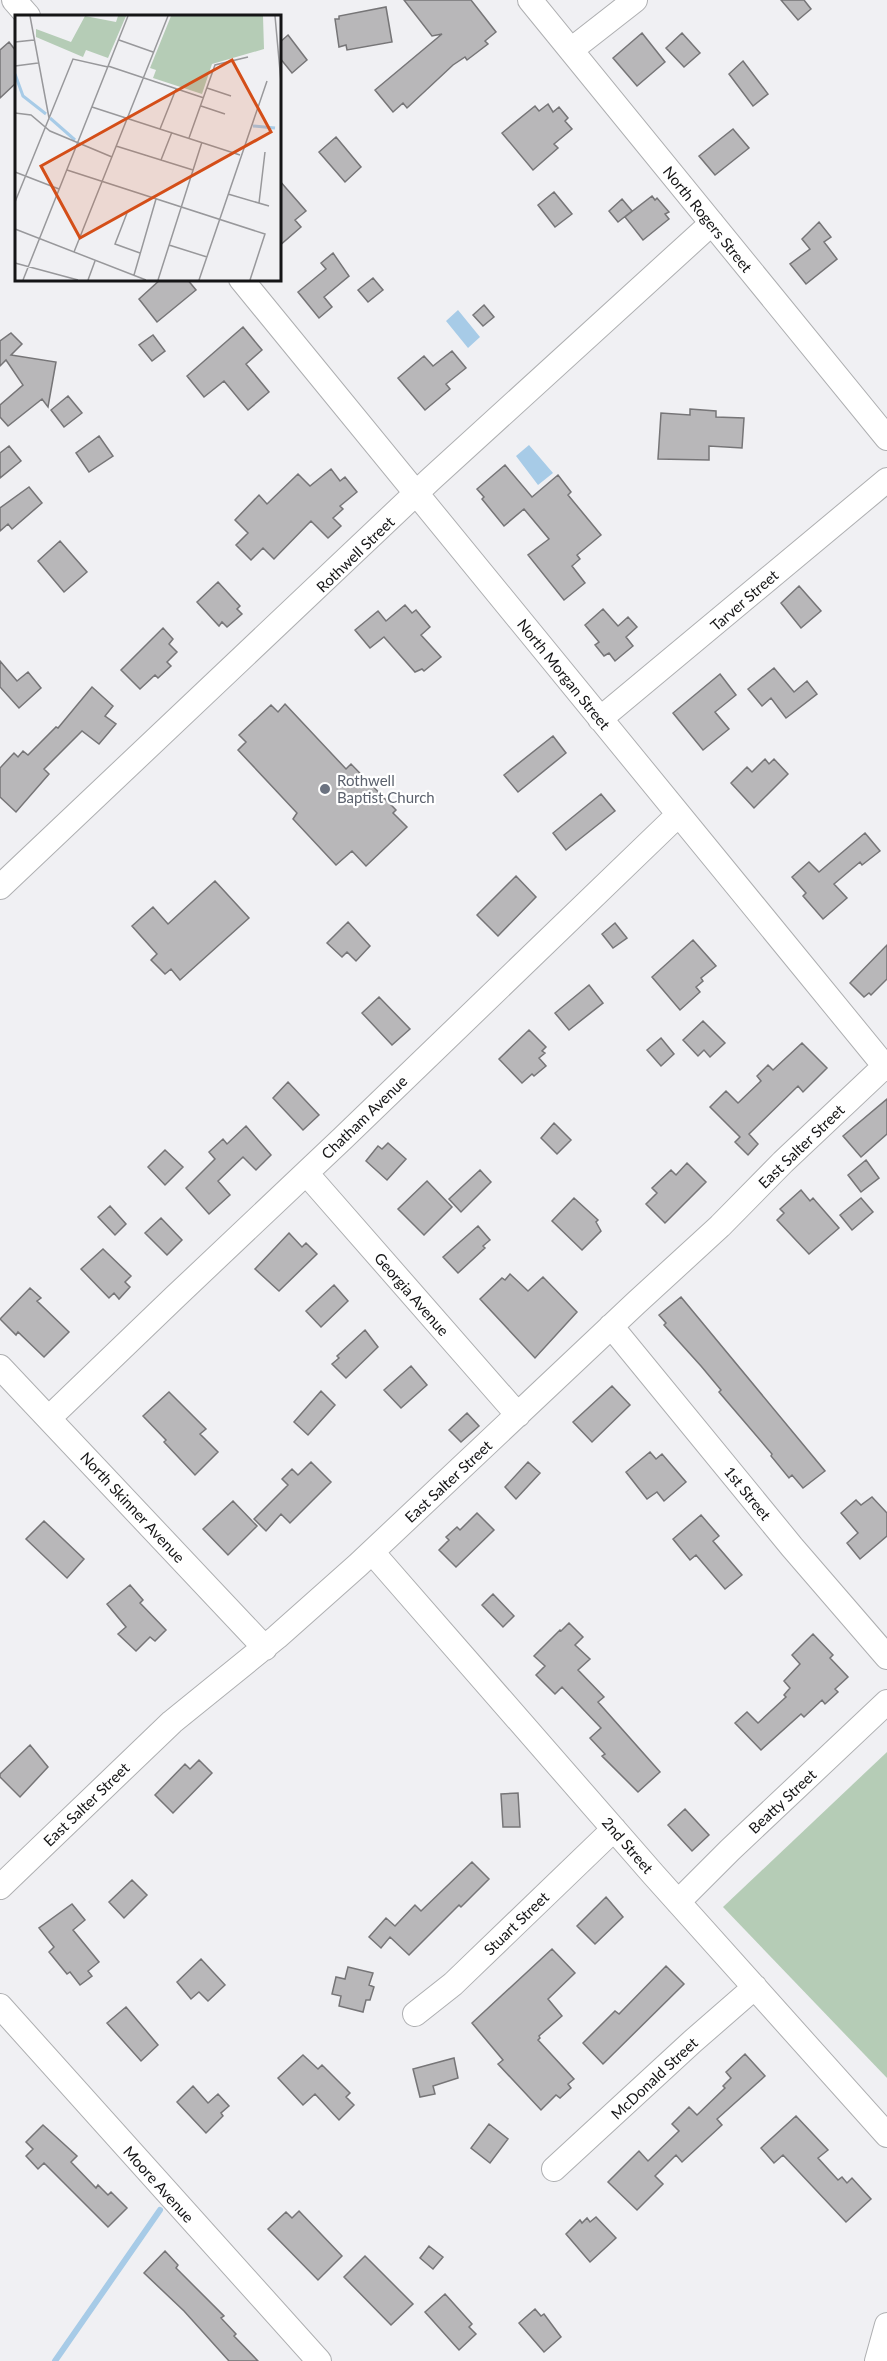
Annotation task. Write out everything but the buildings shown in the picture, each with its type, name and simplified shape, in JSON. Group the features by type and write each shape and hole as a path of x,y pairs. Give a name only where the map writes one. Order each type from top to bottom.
{"street":[{"path":"14,0 27,15"},
{"name":"North Rogers Street","path":"530,0 887,438"},
{"path":"571,51 635,0"},
{"name":"Rothwell Street","path":"0,887 640,286 712,223"},
{"name":"North Morgan Street","path":"242,280 886,1067"},
{"name":"Tarver Street","path":"600,719 887,480"},
{"name":"Chatham Avenue","path":"49,1418 678,815"},
{"name":"East Salter Street","path":"0,1887 172,1722 265,1648 372,1552 886,1067"},
{"name":"Georgia Avenue","path":"306,1173 518,1415"},
{"name":"1st Street","path":"611,1326 792,1547 887,1657"},
{"name":"North Skinner Avenue","path":"0,1367 265,1648"},
{"name":"2nd Street","path":"372,1552 678,1902 887,2135"},
{"name":"Beatty Street","path":"678,1902 887,1702"},
{"name":"Stuart Street","path":"415,2014 453,1984 614,1829"},
{"name":"McDonald Street","path":"554,2169 755,1987"},
{"name":"Moore Avenue","path":"0,2006 319,2361"},
{"path":"877,2361 887,2325"}],"green space":[{"path":"887,1752 887,2078 723,1907"}],"water":[{"path":"458,310 480,337 468,348 446,321"},
{"path":"529,445 553,473 538,485 516,456"}],"waterway":[{"path":"55,2361 160,2210"}],"place":[{"name":"Rothwell Baptist Church","path":"325,789"}]}
